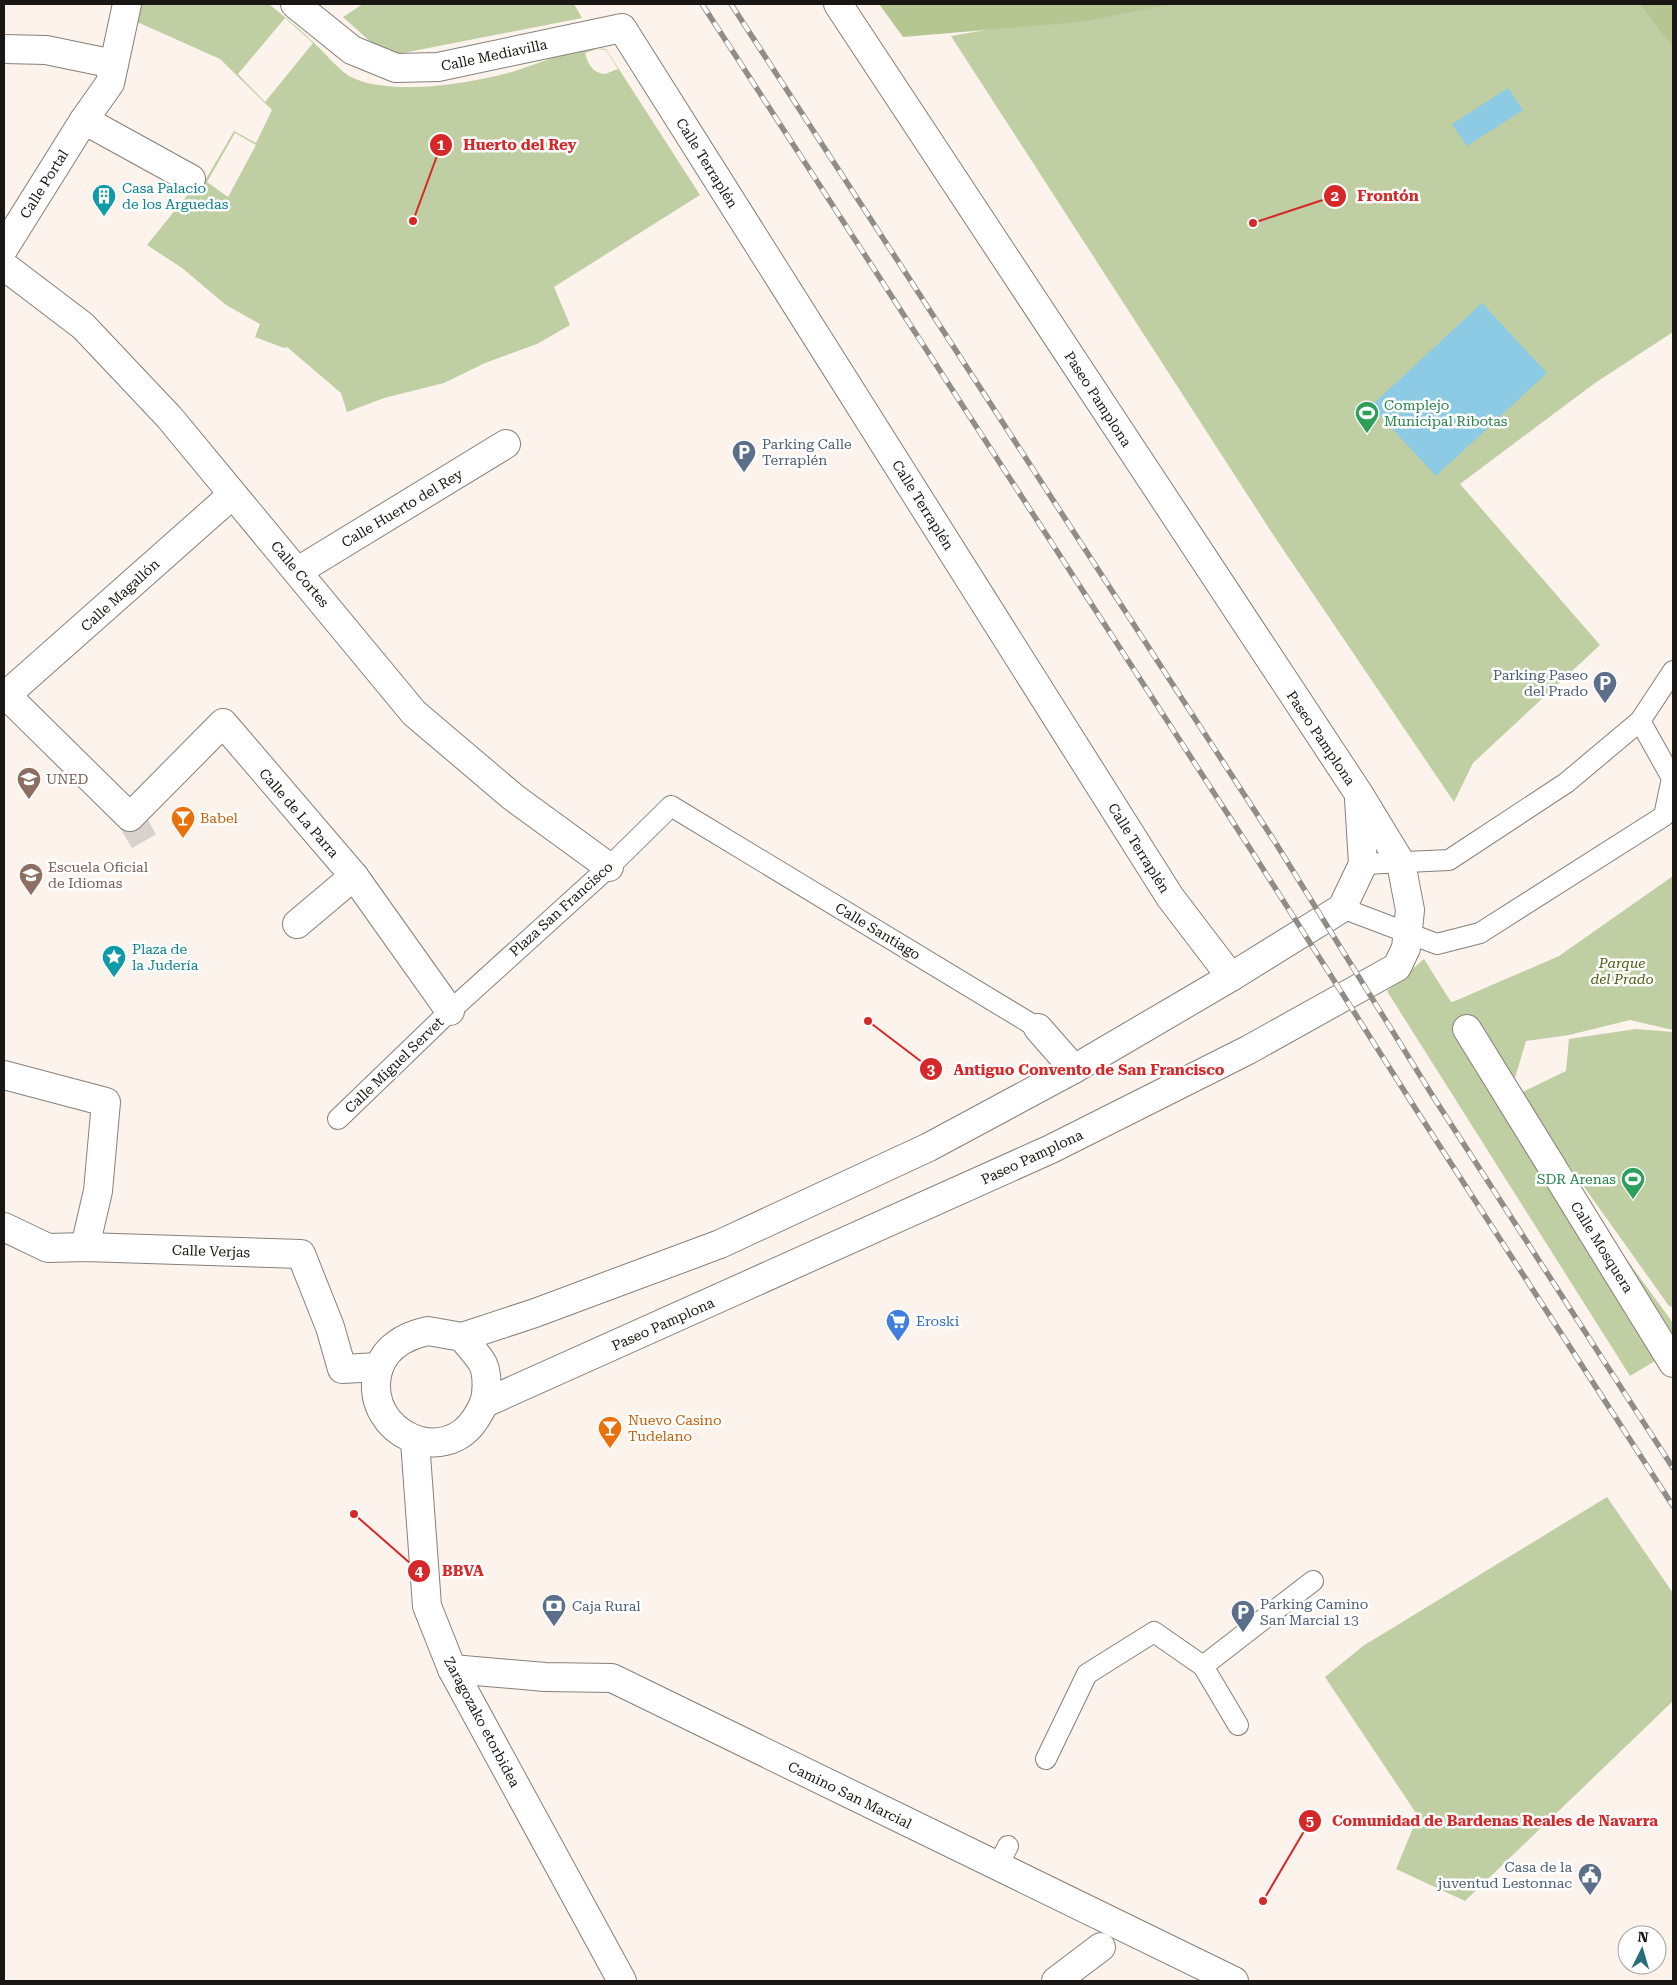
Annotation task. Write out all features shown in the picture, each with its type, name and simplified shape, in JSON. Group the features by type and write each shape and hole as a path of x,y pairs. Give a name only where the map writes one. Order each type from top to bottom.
{"street":[{"name":"Calle Portal","path":"4,248 84,120 110,83 128,4"},
{"name":"Calle Mediavilla","path":"295,4 352,50 396,68 438,67 622,28"},
{"name":"Paseo Pamplona","path":"485,1403 1051,1149 1248,1050 1397,967 1406,948 1410,910 1401,863 1359,794 838,4"},
{"name":"Calle Terraplén","path":"622,28 1170,897 1231,977"},
{"path":"4,49 46,50 114,64"},
{"path":"84,120 191,179"},
{"name":"Calle Cortes","path":"4,266 83,326 170,417 232,495 298,571 414,713 512,797 608,867"},
{"name":"Calle Huerto del Rey","path":"298,571 506,444"},
{"name":"Calle Magallón","path":"130,817 5,695 232,495"},
{"name":"Calle de La Parra","path":"130,817 223,723 354,876 450,1011"},
{"name":"Paseo Pamplona","path":"1342,908 1363,864 1359,794"},
{"path":"297,924 354,876"},
{"path":"462,1337 484,1365 488,1384 485,1403 470,1427 454,1438 435,1442 416,1441 395,1429 378,1406 375,1387 379,1367 394,1345 411,1335 428,1330 462,1337 535,1313 720,1244 929,1148 1074,1069 1231,977 1342,908"},
{"name":"Calle Santiago","path":"1038,1028 1074,1069"},
{"name":"Calle Mosquera","path":"1467,1029 1673,1363"},
{"path":"4,1075 106,1102 98,1191 86,1247"},
{"name":"Calle Verjas","path":"4,1228 48,1248 86,1247 301,1254 330,1327 342,1369 379,1367"},
{"name":"Zaragozako etorbidea","path":"416,1441 427,1606 452,1669 622,1981"},
{"name":"Camino San Marcial","path":"452,1669 545,1677 612,1678 1002,1856 1128,1928 1234,1981"},
{"path":"1056,1981 1101,1947"}],"lane":[{"path":"1363,864 1450,860 1566,782 1640,720 1673,671"},
{"path":"1342,908 1437,944 1480,933 1664,816 1672,778 1640,720"},
{"name":"Plaza San Francisco","path":"450,1011 608,867 671,806"},
{"name":"Calle Santiago","path":"671,806 1038,1028"},
{"name":"Calle Miguel Servet","path":"338,1119 450,1011"},
{"path":"1203,1666 1313,1581"},
{"path":"1046,1759 1087,1674 1154,1632 1203,1666 1238,1725"}],"green space":[{"path":"139,4 269,4 302,31 346,74 368,83 388,86 432,86 477,80 515,71 572,52 583,50 595,49 606,49 700,195 554,287 570,325 537,344 485,363 444,383 384,398 347,412 341,393 287,347 284,348 255,337 260,324 226,305 182,268 147,245 193,188 199,191 234,131 256,143 272,110 220,59 135,21","holes":["285,18 313,43 265,102 238,74","597,49 606,50 618,69 605,74 597,72 589,64 585,53","235,133 256,145 228,197 207,182"]},
{"path":"363,4 574,4 582,18 403,53 383,53 343,17"},
{"path":"879,4 1171,4 1081,22 903,37"},
{"name":"Complejo Municipal Ribotas","path":"1065,4 1673,4 1673,332 1595,383 1460,484 1600,645 1473,763 1454,802 1274,536 951,36 1074,15"},
{"path":"1640,4 1673,4 1673,47"},
{"name":"Parque del Prado","path":"1673,876 1673,1030 1630,1020 1569,1035 1526,1041 1509,1098 1673,1323 1673,1350 1630,1376 1387,991 1424,959 1451,1002 1455,1001 1559,956"},
{"name":"SDR Arenas","path":"1636,1029 1673,1032 1673,1307 1669,1306 1518,1094 1566,1071 1569,1039"},
{"path":"1607,1497 1673,1593 1673,1701 1465,1901 1396,1869 1418,1816 1325,1677 1363,1646"}],"water":[{"path":"1508,88 1523,110 1467,146 1452,124"},
{"path":"1482,303 1547,373 1436,476 1371,406"}],"tunnel":[{"path":"130,817 149,850"}],"railway":[{"path":"702,4 1251,850 1417,1111 1673,1506"},
{"path":"731,4 1275,842 1434,1098 1673,1468"}],"place":[{"name":"Casa Palacio de los Arguedas","path":"104,217"},
{"name":"Huerto del Rey","path":"413,221"},
{"name":"Frontón","path":"1253,223"},
{"name":"Complejo Municipal Ribotas","path":"1367,434"},
{"name":"Parking Calle Terraplén","path":"744,473"},
{"name":"Parking Paseo del Prado","path":"1605,704"},
{"name":"UNED","path":"29,800"},
{"name":"Babel","path":"183,839"},
{"name":"Escuela Oficial de Idiomas","path":"31,896"},
{"name":"Plaza de la Judería","path":"114,978"},
{"name":"Antiguo Convento de San Francisco","path":"868,1021"},
{"name":"SDR Arenas","path":"1633,1200"},
{"name":"Eroski","path":"898,1342"},
{"name":"Nuevo Casino Tudelano","path":"610,1449"},
{"name":"BBVA","path":"354,1514"},
{"name":"Caja Rural","path":"554,1627"},
{"name":"Parking Camino San Marcial 13","path":"1243,1633"},
{"name":"Casa de la juventud Lestonnac","path":"1590,1896"},
{"name":"Comunidad de Bardenas Reales de Navarra","path":"1263,1901"}]}
